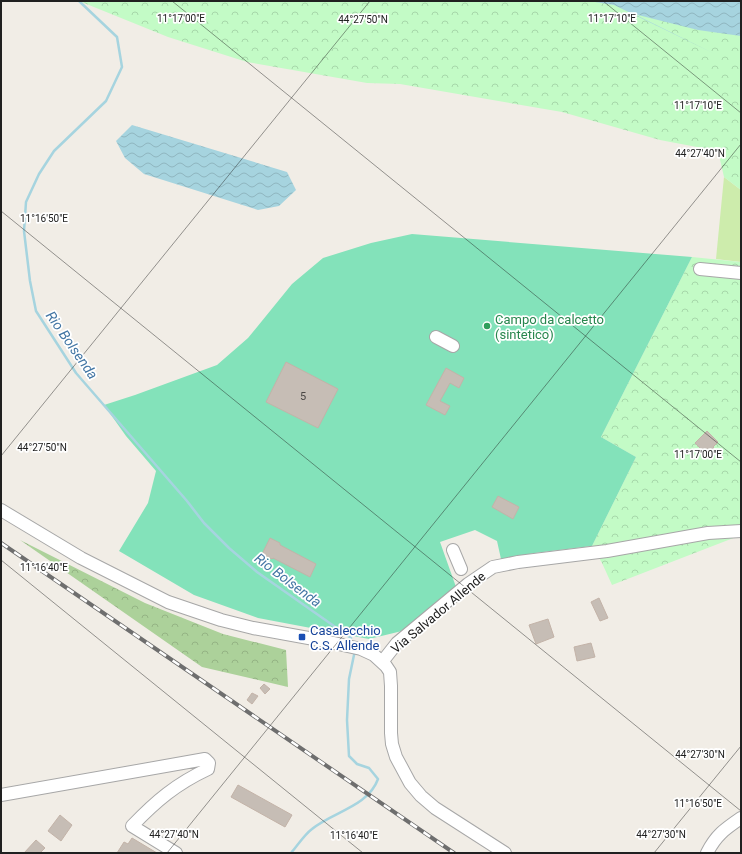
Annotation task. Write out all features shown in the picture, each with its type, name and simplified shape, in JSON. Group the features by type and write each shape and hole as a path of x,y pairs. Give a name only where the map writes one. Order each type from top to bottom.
{"street":[{"path":"700,269 741,273"},
{"path":"436,337 453,346"},
{"path":"1,510 81,558 168,602 221,620 253,628 326,640 361,649 374,655 382,662"},
{"name":"Via Salvador Allende","path":"505,853 435,808 421,796 410,783 396,757 392,744 390,720 390,672 382,662 397,644 468,584 493,567 518,562 607,551 708,533 741,531"},
{"path":"452,550 461,569"},
{"path":"1,795 205,759 209,763 208,769 184,781 164,795 132,826 176,853"},
{"path":"708,853 714,840 724,830 741,818"}],"green space":[{"path":"79,1 741,1 741,190 724,177 718,151 660,140 562,112 400,84 367,83 247,62 168,37"},
{"path":"724,177 741,190 741,262 716,259"},
{"path":"412,234 692,257 601,437 636,457 592,546 501,559 497,541 475,530 440,542 456,587 402,631 369,639 258,618 194,595 119,551 148,503 156,471 126,436 104,405 217,365 248,338 292,284 323,258 371,243"},
{"path":"692,257 741,262 741,536 612,585 592,546 636,457 601,437"},
{"path":"20,540 145,603 223,634 286,650 288,687 202,667"}],"water":[{"path":"589,1 741,1 741,36 698,30 634,14 717,55 614,5"},
{"path":"132,125 287,172 296,190 279,206 258,210 144,174 125,158 116,141"}],"building":[{"path":"286,362 338,389 318,428 266,402"},
{"path":"446,368 464,378 459,388 450,383 440,401 450,406 445,415 426,405"},
{"path":"707,431 718,442 713,447 716,450 709,457 695,443"},
{"path":"498,496 519,507 513,519 492,507"},
{"path":"270,538 316,564 310,577 262,554"},
{"path":"599,598 608,618 600,621 591,602"},
{"path":"548,619 554,637 536,644 529,625"},
{"path":"591,643 595,657 577,661 574,647"},
{"path":"264,684 270,689 265,694 260,688"},
{"path":"252,693 258,696 252,704 247,700"},
{"path":"238,785 292,815 285,827 231,797"},
{"path":"60,815 72,825 61,841 48,831"},
{"path":"132,838 157,853 117,853 124,842 128,844"},
{"path":"36,840 45,848 40,853 24,853"}],"waterway":[{"name":"Rio Bolsenda","path":"79,1 117,37 122,67 106,101 54,151 39,174 26,202 24,231 30,281 36,311 76,373 187,501 204,523 229,548 257,572 351,638"},
{"name":"Rio Bolsenda","path":"291,853 304,837 320,823 358,803 373,788 378,779 369,768 357,764 349,756 347,720 349,679 354,655"}],"railway":[{"path":"1,543 454,853"}],"place":[{"name":"Campo da calcetto (sintetico)","path":"487,326"},
{"name":"Casalecchio C.S. Allende","path":"302,637"}]}
